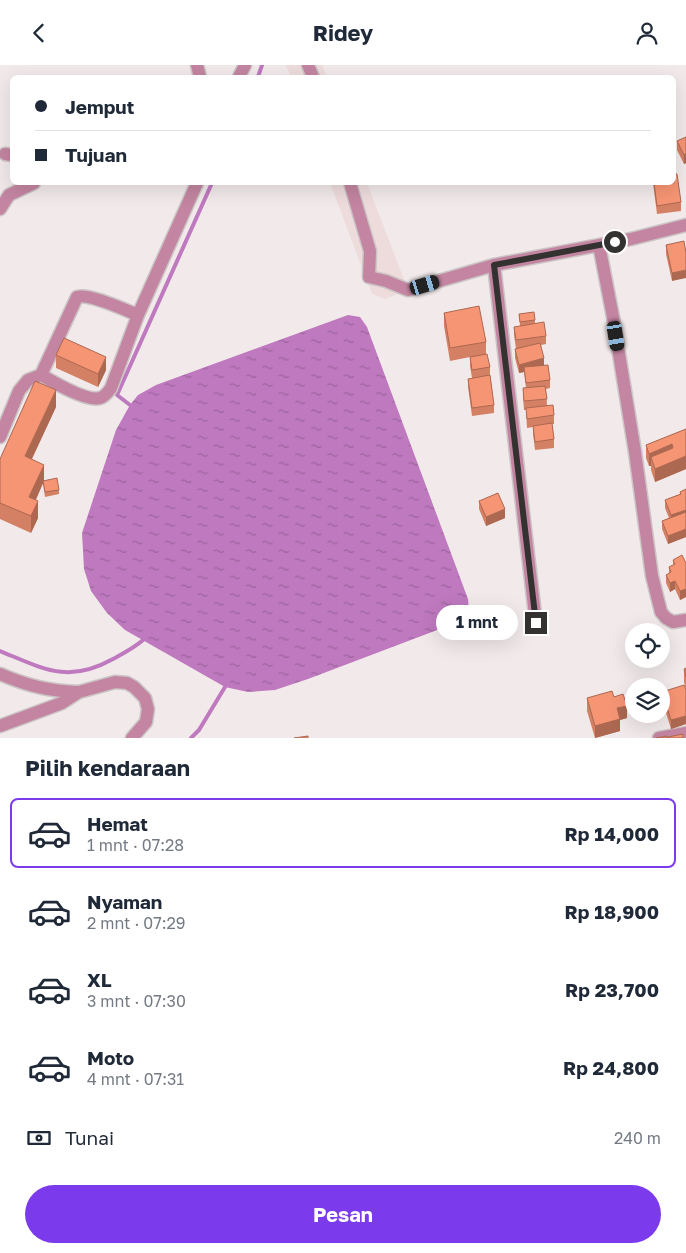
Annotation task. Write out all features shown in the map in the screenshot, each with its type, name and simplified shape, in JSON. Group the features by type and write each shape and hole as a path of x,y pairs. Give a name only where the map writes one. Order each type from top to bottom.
{"street":[{"path":"0,209 9,195 30,185"},
{"path":"41,375 89,399 99,399 111,388 114,362 138,315 196,185"},
{"path":"351,185 370,251 369,277 395,283 408,290 494,265 599,245 686,225"},
{"path":"599,245 613,317 652,576 661,612 673,622 686,620"},
{"path":"494,265 536,623"},
{"path":"0,437 19,391 28,380 41,375 77,297 83,295 138,315"},
{"path":"57,340 71,346"},
{"path":"0,674 23,684 46,690 79,692"},
{"path":"0,726 62,703 79,692 115,682 127,683 134,687 145,699 148,709 146,722 132,738"},
{"path":"659,738 686,733"}],"shaded area":[{"path":"286,65 322,65 326,75 290,75"},
{"path":"331,185 368,185 408,290 385,299 372,294"}],"water":[{"path":"348,315 360,317 367,327 468,599 466,615 453,624 275,690 248,692 225,687 125,630 107,613 91,591 84,569 82,533 116,430 138,395 156,385"}],"building":[{"path":"686,137 686,154 684,155 677,141"},
{"path":"677,174 681,202 657,206 654,185 676,185"},
{"path":"684,241 686,270 672,273 666,245"},
{"path":"479,306 486,342 450,348 444,313"},
{"path":"534,312 535,320 520,322 519,314"},
{"path":"544,322 546,336 516,340 514,327"},
{"path":"64,338 106,357 98,374 56,355"},
{"path":"540,343 544,358 519,365 515,349"},
{"path":"487,354 490,367 472,370 470,357"},
{"path":"548,365 550,380 526,383 524,367"},
{"path":"490,375 494,405 472,408 468,379"},
{"path":"35,381 56,390 25,456 44,465 29,497 38,501 31,516 0,503 0,459"},
{"path":"545,386 547,399 524,401 523,388"},
{"path":"553,405 554,415 527,419 526,408"},
{"path":"552,423 554,439 535,442 533,426"},
{"path":"686,429 686,456 655,469 651,457 673,448 672,444 649,454 646,445"},
{"path":"57,478 59,490 45,492 43,481"},
{"path":"686,489 686,510 671,515 665,500 681,494 680,492"},
{"path":"498,493 505,509 486,517 479,501"},
{"path":"686,512 686,529 668,536 662,521"},
{"path":"682,555 686,563 686,589 680,591 675,581 670,583 666,575 671,572 669,567 675,564 673,560"},
{"path":"684,685 686,690 686,716 671,720 670,689"},
{"path":"612,691 614,697 623,694 625,706 617,708 620,719 595,726 587,698"},
{"path":"683,734 683,738 668,738 668,737"}],"waterway":[{"path":"259,75 262,65"},
{"path":"130,405 117,395 211,185"},
{"path":"0,651 43,668 69,672 83,671 113,659 143,640"},
{"path":"191,738 199,730 225,687"}],"route":[{"path":"536,623 494,265 615,242"}]}
